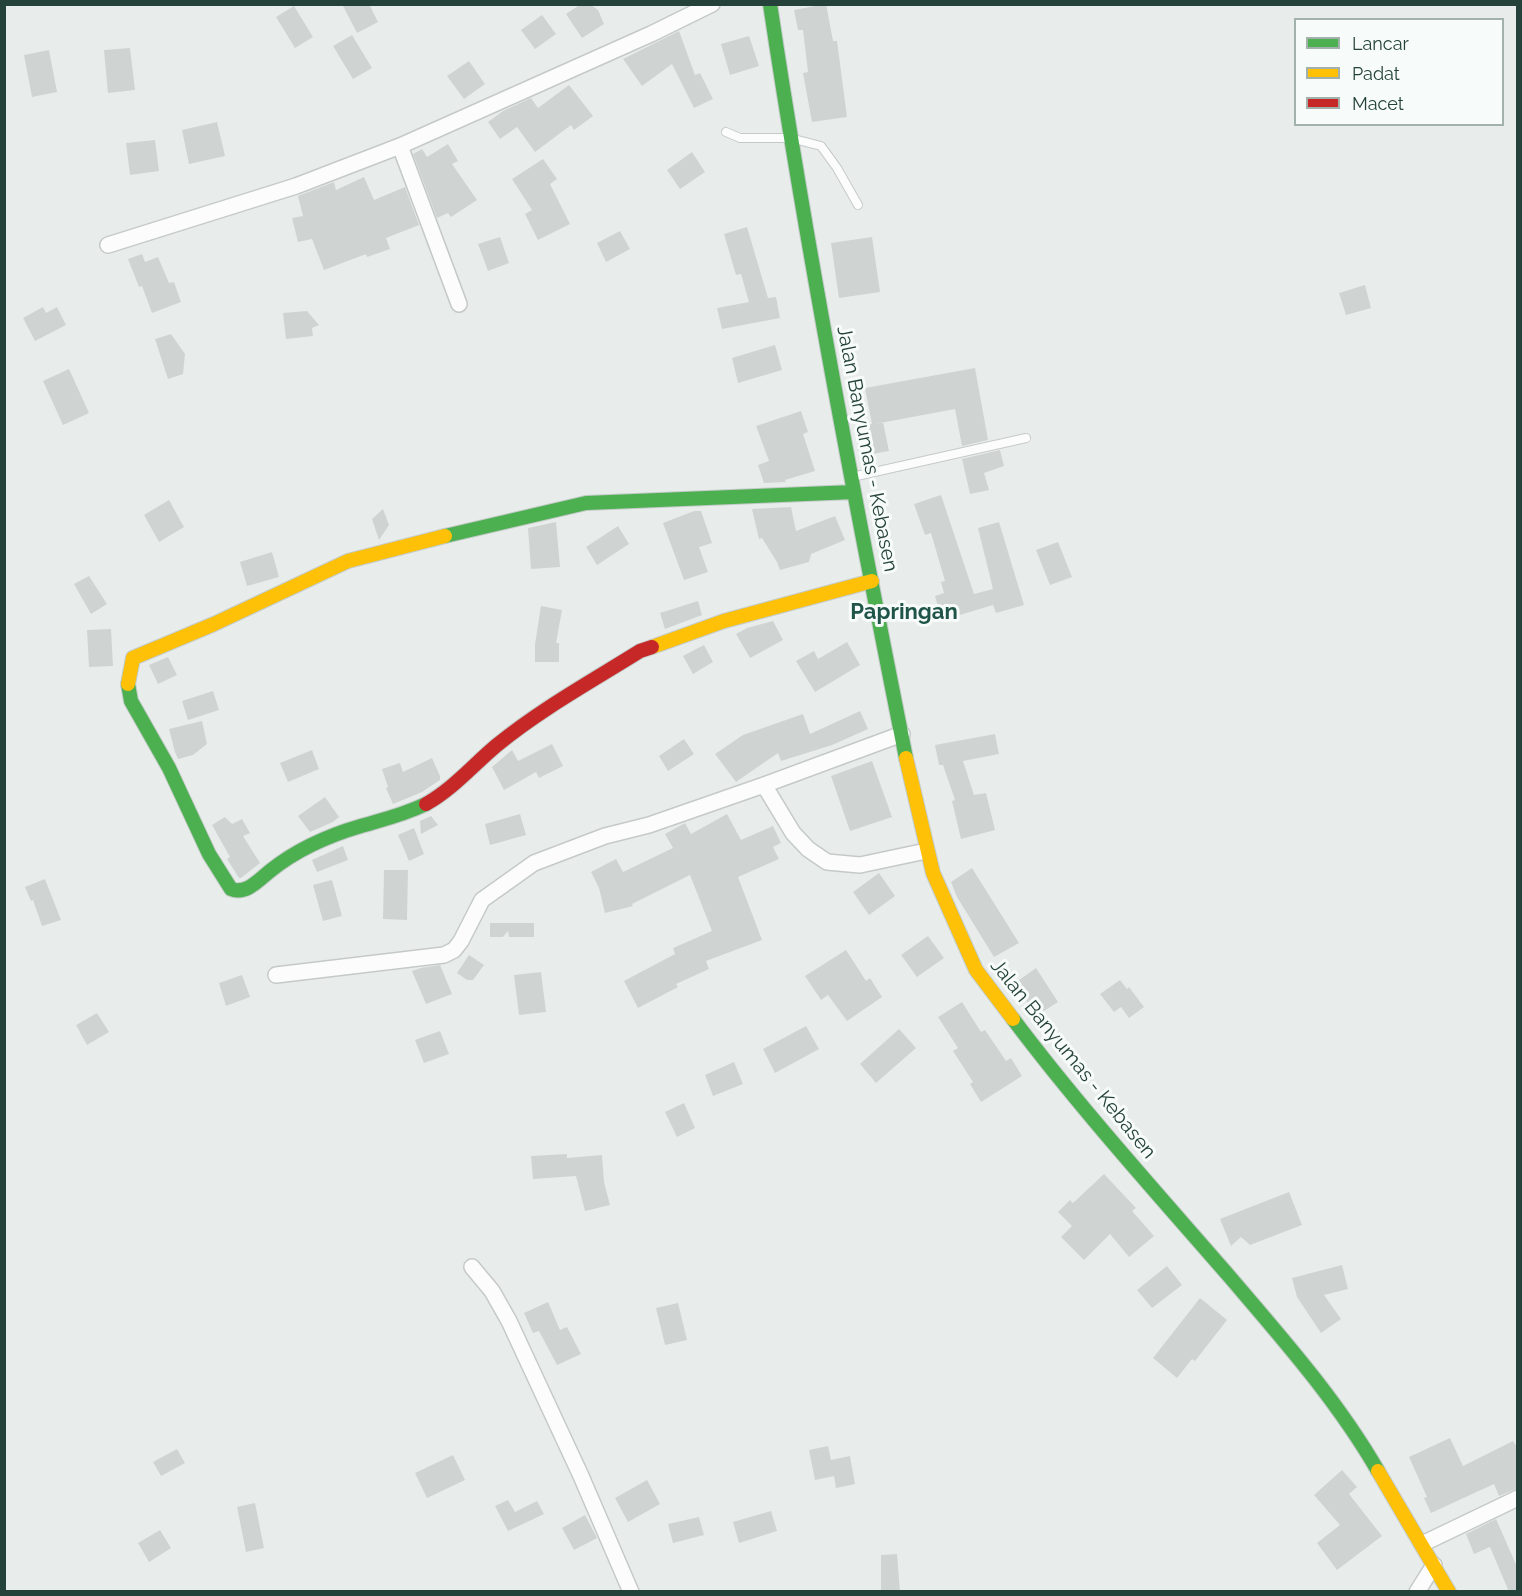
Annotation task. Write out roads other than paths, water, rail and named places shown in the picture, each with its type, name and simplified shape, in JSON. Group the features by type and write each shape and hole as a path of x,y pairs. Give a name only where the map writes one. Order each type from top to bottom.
{"main road":[{"name":"Jalan Banyumas - Kebasen","path":"771,4 790,138 850,477 926,851 933,873 976,970 1033,1046 1304,1363 1373,1462 1449,1592"},
{"path":"854,492 585,503 348,561 214,624 133,658 127,682 131,701 169,768 209,854 231,889 241,891 276,866 320,841 360,826 404,815 428,803 449,790 497,745 528,722 640,651 724,621 872,581"}],"street":[{"path":"108,245 296,186 400,146 644,37 712,4"},
{"path":"400,146 459,304"},
{"path":"276,975 444,955 454,950 461,941 482,900 534,863 605,836 649,825 764,785 902,734"},
{"path":"764,785 793,833 808,849 826,862 860,865 926,851"},
{"path":"472,1267 492,1291 509,1321 581,1476 631,1592"},
{"path":"1422,1544 1518,1498"},
{"path":"1417,1592 1434,1565"}],"lane":[{"path":"726,132 740,138 790,138 821,146 837,168 858,205"},
{"path":"850,477 1026,438"}],"district":[{"name":"Papringan","path":"904,612"}]}
